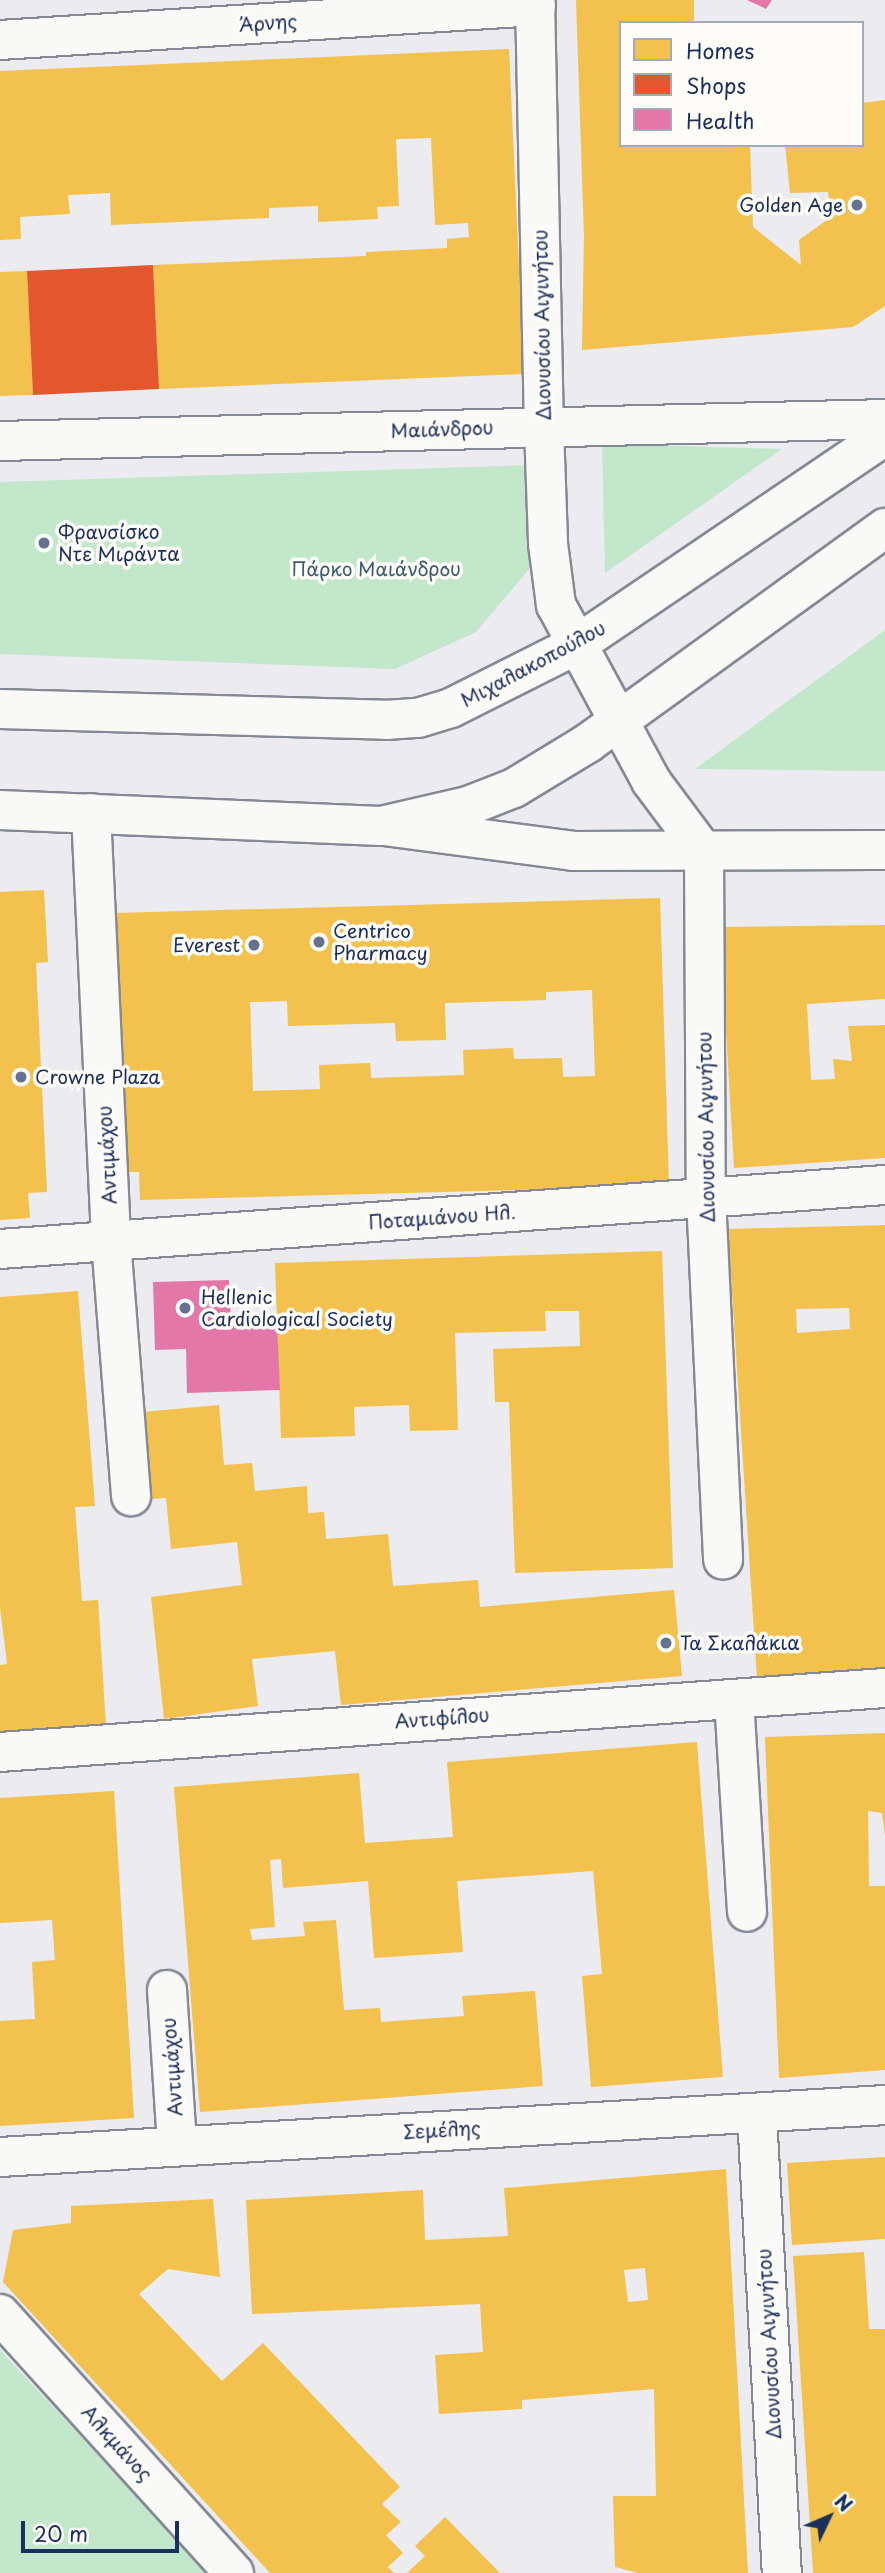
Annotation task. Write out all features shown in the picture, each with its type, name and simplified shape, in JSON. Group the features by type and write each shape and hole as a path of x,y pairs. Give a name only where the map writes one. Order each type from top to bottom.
{"street":[{"name":"Άρνης","path":"0,40 536,3"},
{"name":"Διονυσίου Αιγινήτου","path":"536,3 548,544 556,605 618,719"},
{"name":"Μαιάνδρου","path":"0,441 885,419"},
{"name":"Μιχαλακοπούλου","path":"0,709 418,718 463,703 576,645 885,436"},
{"path":"382,826 468,806 514,788 588,743 885,528"},
{"path":"618,719 652,780 704,852"},
{"path":"0,810 382,826 573,851 885,850"},
{"name":"Αντιμάχου","path":"91,813 111,1241 131,1496"},
{"name":"Διονυσίου Αιγινήτου","path":"704,852 706,1197 723,1560"},
{"name":"Ποταμιάνου Ηλ.","path":"0,1249 885,1185"},
{"name":"Αντιφίλου","path":"0,1752 885,1688"},
{"path":"734,1699 747,1912"},
{"name":"Αντιμάχου","path":"167,1990 177,2143"},
{"name":"Σεμέλης","path":"0,2157 177,2143 757,2115 885,2105"},
{"name":"Διονυσίου Αιγινήτου","path":"757,2115 782,2573"},
{"name":"Αλκμάνος","path":"0,2314 234,2573"}],"green space":[{"path":"602,444 782,449 605,573"},
{"name":"Πάρκο Μαιάνδρου","path":"532,465 529,569 476,632 395,669 0,654 0,482"},
{"path":"885,630 885,771 695,769"},
{"path":"0,2350 208,2573 0,2573"}],"building: Homes":[{"path":"576,0 694,0 694,21 619,21 619,147 750,147 753,227 801,265 799,240 831,217 828,192 790,193 785,147 864,147 864,103 885,100 885,306 853,327 582,350 584,237"},
{"path":"509,49 524,374 159,389 153,265 366,256 366,252 447,248 447,239 469,237 468,223 435,225 431,138 396,139 399,206 377,207 378,219 318,222 318,206 269,208 269,218 111,225 110,193 68,195 70,214 20,217 21,239 0,240 0,71"},
{"path":"27,271 33,395 0,396 0,272"},
{"name":"Crowne Plaza","path":"44,890 48,962 36,963 47,1192 28,1193 30,1218 0,1220 0,892"},
{"path":"660,898 669,1186 140,1200 139,1172 124,1172 115,913","holes":["592,990 595,1076 563,1077 562,1058 514,1059 513,1048 463,1050 464,1075 371,1078 370,1063 319,1065 320,1089 253,1091 250,1002 287,1001 288,1026 395,1023 396,1041 446,1040 445,1003 546,1000 546,992"]},
{"path":"885,925 885,999 807,1004 811,1080 835,1079 833,1059 852,1061 848,1026 885,1025 885,1158 734,1168 720,927"},
{"path":"885,1225 885,1673 757,1679 728,1229","holes":["849,1308 850,1329 797,1333 796,1309"]},
{"path":"662,1251 673,1568 515,1573 509,1402 495,1402 493,1349 580,1346 579,1311 545,1311 546,1331 455,1333 458,1430 410,1431 409,1405 354,1407 355,1436 281,1438 275,1263"},
{"path":"78,1291 95,1506 75,1507 82,1601 98,1600 106,1726 0,1733 0,1665 7,1664 0,1607 0,1297"},
{"path":"219,1405 224,1465 252,1463 255,1491 307,1486 308,1513 324,1512 326,1539 388,1534 393,1586 478,1580 480,1607 674,1590 682,1676 341,1705 335,1651 252,1659 258,1706 164,1719 151,1597 242,1585 237,1542 171,1549 166,1498 151,1499 143,1412"},
{"path":"885,1733 885,1835 882,1813 868,1811 869,1886 885,1886 885,2070 779,2078 765,1737"},
{"path":"697,1742 723,2077 591,2087 582,1976 602,1974 593,1871 457,1881 463,1952 374,1958 368,1881 283,1888 281,1859 270,1860 275,1927 250,1929 252,1940 305,1936 303,1922 336,1920 344,2010 380,2008 381,2022 464,2016 462,1996 535,1991 543,2086 200,2112 174,1787 359,1773 365,1843 453,1837 447,1762"},
{"path":"114,1791 134,2118 0,2126 0,2021 35,2019 32,1962 55,1960 52,1920 0,1923 0,1798"},
{"path":"885,2157 885,2239 792,2245 787,2163"},
{"path":"726,2169 748,2573 638,2573 615,2567 613,2496 656,2496 654,2389 522,2400 522,2409 439,2414 435,2355 483,2352 480,2304 252,2314 246,2200 423,2190 425,2240 508,2236 504,2188","holes":["645,2268 648,2300 628,2302 624,2270"]},
{"path":"213,2199 220,2277 168,2269 139,2294 222,2381 263,2343 400,2487 382,2504 401,2522 386,2535 403,2553 388,2567 394,2573 270,2573 3,2282 13,2230 71,2223 71,2206"},
{"path":"864,2252 869,2329 885,2329 885,2573 813,2573 793,2256"},
{"path":"445,2517 500,2573 407,2573 425,2556 415,2546"}],"building: Shops":[{"path":"153,265 159,389 33,395 27,271"}],"building: Health":[{"path":"747,0 772,0 766,9"},
{"path":"229,1280 231,1324 277,1322 280,1390 187,1393 186,1349 155,1350 153,1282"}],"place":[{"name":"Golden Age","path":"857,205"},
{"name":"Φρανσίσκο Ντε Μιράντα","path":"44,543"},
{"name":"Centrico Pharmacy","path":"319,942"},
{"name":"Everest","path":"254,945"},
{"name":"Crowne Plaza","path":"21,1077"},
{"name":"Hellenic Cardiological Society","path":"185,1308"},
{"name":"Τα Σκαλάκια","path":"666,1643"}]}
